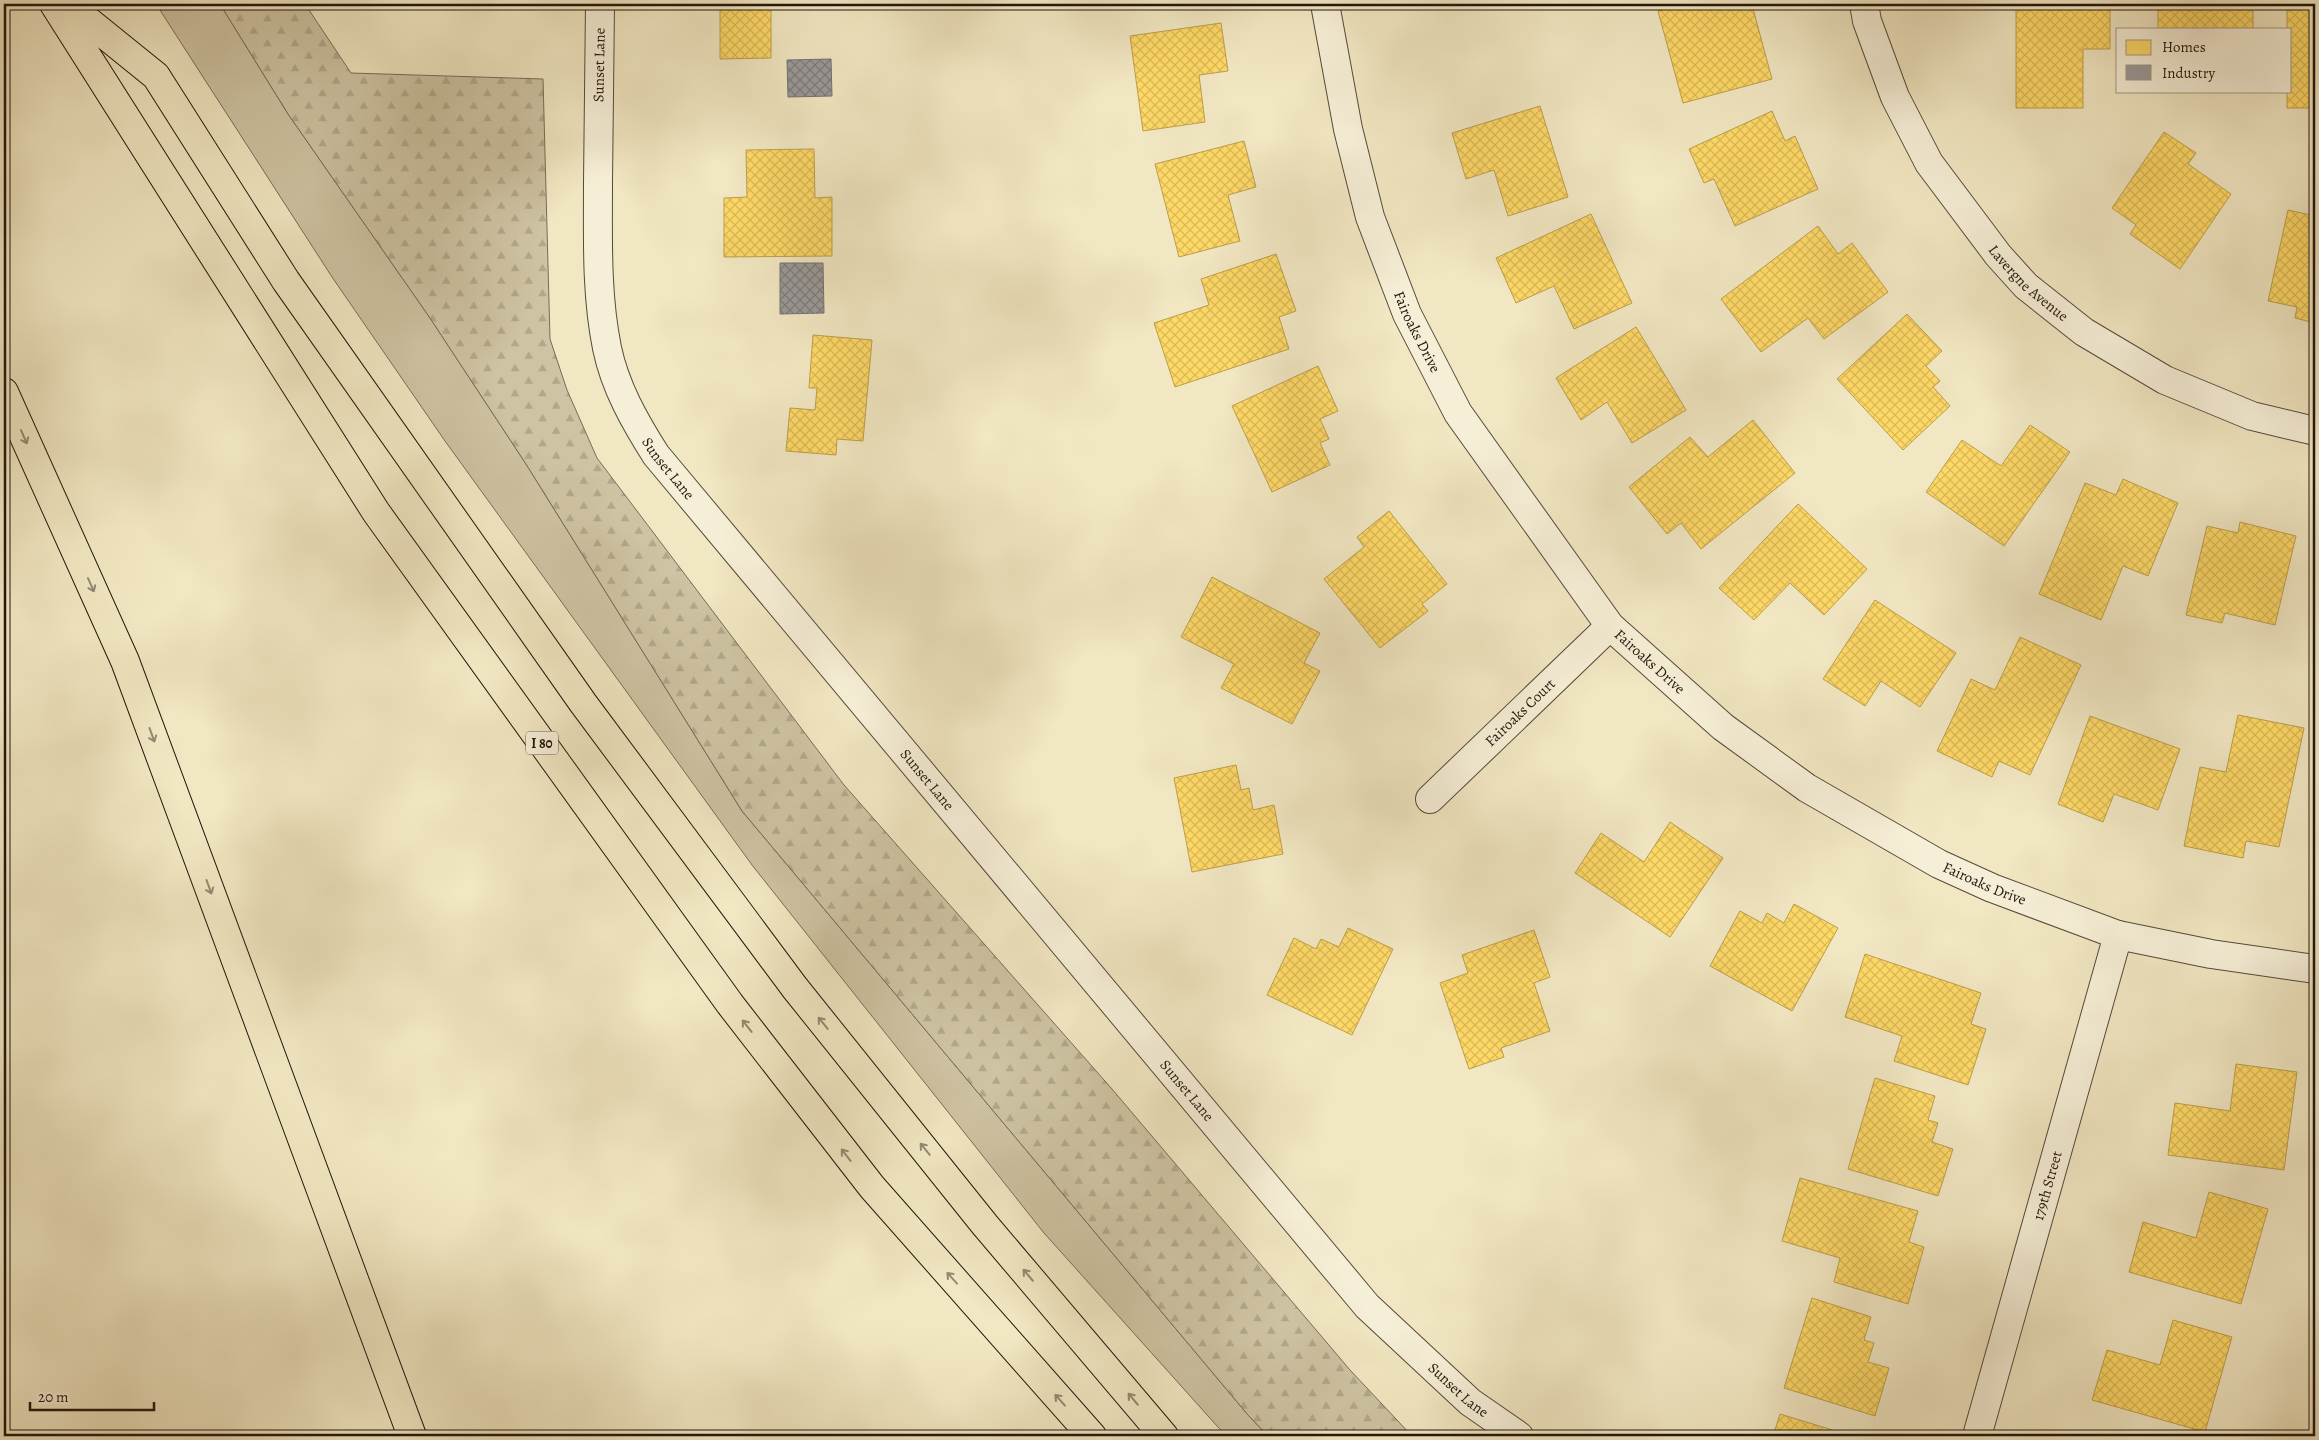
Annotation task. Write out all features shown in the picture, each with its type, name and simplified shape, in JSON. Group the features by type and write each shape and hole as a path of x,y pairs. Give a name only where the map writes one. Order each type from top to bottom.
{"highway":[{"name":"I 80","path":"54,4 376,512 730,1004 872,1187 1092,1436"},
{"path":"67,4 156,76 286,281 589,711 795,988 985,1225 1164,1436"},
{"path":"4,392 125,661 412,1436"}],"street":[{"name":"Sunset Lane","path":"600,4 598,247 607,349 618,384 656,455 1367,1306 1470,1402 1519,1436"},
{"name":"Fairoaks Drive","path":"1324,4 1348,129 1370,217 1407,314 1458,413 1610,626 1724,728 1807,788 1939,864 1992,888 2118,935 2211,954 2315,969"},
{"name":"Lavergne Avenue","path":"1864,4 1867,21 1895,97 1928,163 1998,255 2026,286 2084,332 2165,380 2252,416 2315,431"},
{"name":"Fairoaks Court","path":"1430,799 1610,626"},
{"name":"179th Street","path":"1977,1436 2118,935"}],"green space":[{"path":"156,4 220,4 288,114 430,318 526,464 742,811 1248,1415 1268,1436 1226,1436 1044,1233 752,865 445,441 332,277"},
{"path":"220,4 305,4 351,73 543,79 550,339 567,390 597,458 844,785 1112,1089 1350,1370 1412,1436 1268,1436 1248,1415 742,811 526,464 430,318 288,114"}],"building: Homes":[{"path":"720,4 771,4 771,58 720,59"},
{"path":"1685,4 1737,4 1739,8 1752,5 1772,79 1683,103 1658,11"},
{"path":"2016,4 2110,4 2110,49 2083,49 2083,108 2016,108"},
{"path":"2158,4 2253,4 2253,28 2158,28"},
{"path":"2287,4 2315,4 2315,108 2287,108 2287,92 2292,92 2292,28 2287,28"},
{"path":"1221,23 1228,71 1199,75 1205,122 1143,131 1130,36"},
{"path":"1540,106 1568,197 1508,216 1494,170 1466,179 1452,133"},
{"path":"1772,111 1785,141 1795,136 1818,189 1735,226 1714,179 1704,183 1689,149"},
{"path":"2164,132 2196,153 2188,164 2231,194 2180,269 2130,234 2136,225 2112,208"},
{"path":"1244,141 1256,187 1228,195 1240,241 1179,257 1155,164"},
{"path":"814,149 815,198 832,197 832,256 724,257 724,198 747,197 746,150"},
{"path":"2288,210 2315,216 2315,323 2295,318 2297,307 2268,301"},
{"path":"1591,214 1632,303 1574,329 1554,286 1516,303 1496,258"},
{"path":"1818,226 1838,254 1852,243 1888,292 1824,339 1808,318 1761,352 1721,299"},
{"path":"1276,254 1296,311 1279,317 1289,349 1175,387 1154,323 1209,305 1201,279"},
{"path":"1907,314 1942,351 1926,366 1940,381 1933,387 1950,406 1903,450 1837,379"},
{"path":"1636,327 1686,410 1632,443 1607,402 1581,420 1556,378"},
{"path":"813,335 872,340 863,441 837,439 836,455 786,451 790,408 815,410 817,388 809,388"},
{"path":"1318,366 1338,411 1320,419 1329,439 1320,443 1330,465 1272,492 1232,406"},
{"path":"1753,420 1795,473 1701,549 1681,523 1667,534 1629,487 1690,437 1708,457"},
{"path":"2030,425 2070,452 2004,546 1926,492 1962,440 2001,466"},
{"path":"2123,479 2178,503 2148,576 2123,566 2101,620 2039,594 2085,483 2116,495"},
{"path":"1798,504 1867,569 1824,615 1790,583 1754,620 1719,588"},
{"path":"1389,511 1447,584 1422,604 1428,611 1380,648 1324,579 1364,547 1357,537"},
{"path":"2240,522 2296,536 2275,625 2225,613 2222,623 2186,615 2207,526 2238,533"},
{"path":"1212,577 1320,633 1304,663 1320,671 1292,724 1221,688 1234,664 1181,637"},
{"path":"1875,600 1956,653 1920,707 1881,681 1865,706 1823,679"},
{"path":"2020,637 2081,665 2030,775 1999,761 1992,777 1937,751 1971,679 1995,690"},
{"path":"2238,715 2304,728 2279,847 2246,841 2243,858 2184,846 2200,767 2226,772"},
{"path":"2090,716 2180,749 2158,810 2114,794 2103,822 2058,804"},
{"path":"1236,765 1241,790 1249,788 1253,810 1274,805 1283,854 1192,872 1174,778"},
{"path":"1670,822 1723,858 1670,937 1575,873 1601,833 1644,862"},
{"path":"1794,904 1838,928 1792,1011 1710,966 1740,911 1762,923 1767,913 1784,923"},
{"path":"1348,928 1393,949 1352,1035 1267,995 1294,938 1316,949 1321,939 1339,947"},
{"path":"1534,930 1550,977 1534,983 1550,1031 1501,1048 1504,1057 1469,1069 1440,983 1468,973 1462,955"},
{"path":"1865,954 1981,993 1971,1024 1986,1029 1968,1085 1894,1061 1902,1036 1845,1017"},
{"path":"2236,1064 2297,1072 2284,1170 2168,1155 2175,1103 2230,1111"},
{"path":"1875,1078 1935,1096 1928,1120 1938,1123 1932,1142 1953,1149 1938,1196 1848,1169"},
{"path":"1800,1178 1918,1211 1909,1242 1924,1247 1908,1304 1834,1282 1840,1258 1782,1241"},
{"path":"2209,1192 2268,1209 2241,1304 2129,1272 2143,1222 2196,1238"},
{"path":"1812,1298 1871,1317 1864,1340 1874,1343 1868,1362 1889,1368 1875,1416 1784,1388"},
{"path":"2173,1320 2232,1337 2205,1432 2092,1400 2107,1350 2160,1365"},
{"path":"1780,1414 1839,1432 1838,1436 1773,1436"}],"building: Industry":[{"path":"831,59 832,96 788,97 787,60"},
{"path":"780,263 823,263 824,313 780,314"}]}
